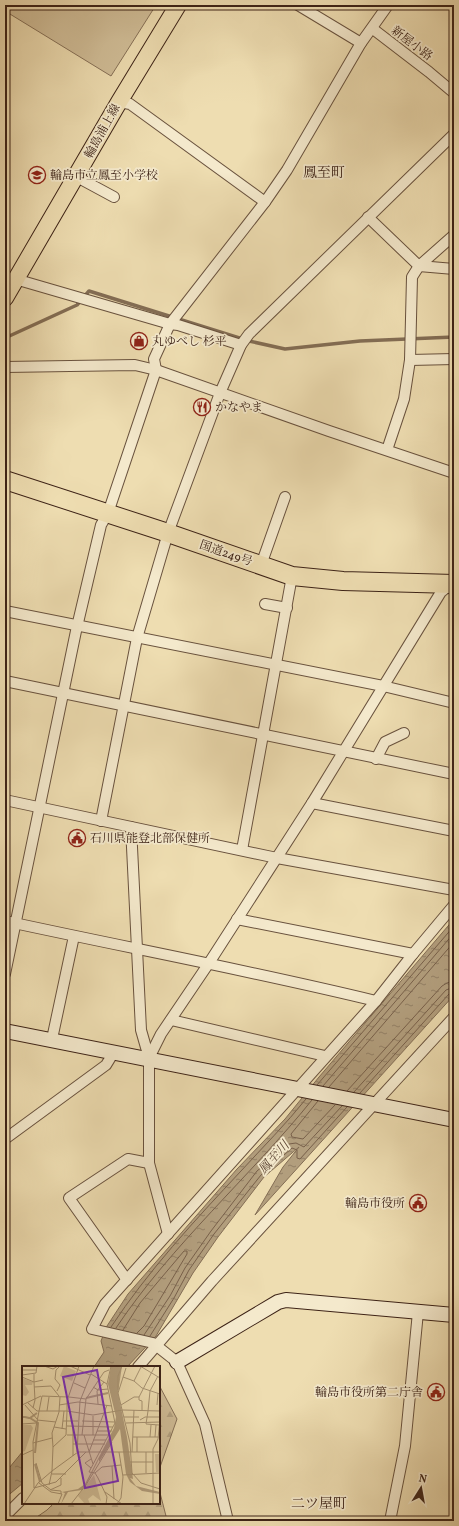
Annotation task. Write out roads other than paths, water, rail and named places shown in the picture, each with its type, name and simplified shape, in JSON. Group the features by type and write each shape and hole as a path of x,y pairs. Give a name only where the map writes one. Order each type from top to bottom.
{"highway":[{"name":"国道249号","path":"5,480 168,532 292,576 343,581 453,582"}],"main road":[{"name":"輪島浦上線","path":"5,298 10,277 77,177 119,102 178,5"}],"street":[{"path":"298,5 361,43"},
{"path":"5,974 10,922 40,807 101,525 108,513 156,370 154,360 174,320 265,202 287,170 361,43 373,29 388,5"},
{"name":"新屋小路","path":"373,29 430,72 454,93"},
{"path":"119,102 130,104 265,202"},
{"path":"101,821 137,638 168,532 220,393 243,341 454,134"},
{"path":"77,177 114,197"},
{"path":"368,217 419,266 454,269"},
{"path":"387,450 404,398 410,360 412,277 419,266 454,235"},
{"path":"10,277 87,301 174,320 178,325 243,341"},
{"path":"410,360 454,359"},
{"path":"5,366 135,365 156,370 454,473"},
{"path":"261,565 285,497"},
{"path":"242,850 292,576"},
{"path":"149,1058 161,1034 209,963 312,802 441,592 453,582"},
{"path":"265,604 287,608"},
{"path":"5,611 383,686 454,703"},
{"path":"5,681 263,736 454,774"},
{"path":"376,759 385,742 404,733"},
{"path":"5,800 276,858 454,890"},
{"path":"312,802 454,831"},
{"path":"131,827 141,1030 149,1058 149,1163 168,1234"},
{"path":"228,1521 205,1424 177,1362 155,1344 92,1329 105,1304 298,1089 325,1056 376,1001 454,905"},
{"path":"237,919 413,954"},
{"path":"10,922 137,950 209,963 293,981 376,1001"},
{"path":"52,1039 74,936"},
{"path":"139,1366 155,1344 454,1017"},
{"path":"171,1020 325,1056"},
{"path":"5,1031 149,1058 454,1120"},
{"path":"5,1139 106,1065 114,1052"},
{"path":"127,1280 70,1198 128,1159 149,1163"},
{"path":"177,1362 278,1302 286,1300 454,1315"},
{"path":"390,1521 405,1446 418,1312"},
{"path":"5,1516 22,1499"}],"water":[{"name":"鳳至川","path":"454,919 454,995 255,1215 283,1167 299,1147 264,1177 218,1237 193,1273 156,1336 128,1366 95,1366 104,1352 101,1341 107,1326 128,1294 237,1169 285,1119"},
{"path":"22,1452 22,1484 5,1498 5,1473"}],"waterway":[{"path":"5,338 77,305 89,291 249,341 285,349 360,341 454,337"}],"place":[{"name":"輪島市立鳳至小学校","path":"37,175"},
{"name":"丸ゆべし 杉平","path":"139,341"},
{"name":"かなやま","path":"202,407"},
{"name":"石川県能登北部保健所","path":"77,838"},
{"name":"輪島市役所","path":"418,1203"},
{"name":"輪島市役所第二庁舎","path":"436,1392"}],"district":[{"name":"鳳至町","path":"324,172"},
{"name":"二ツ屋町","path":"319,1503"}]}
